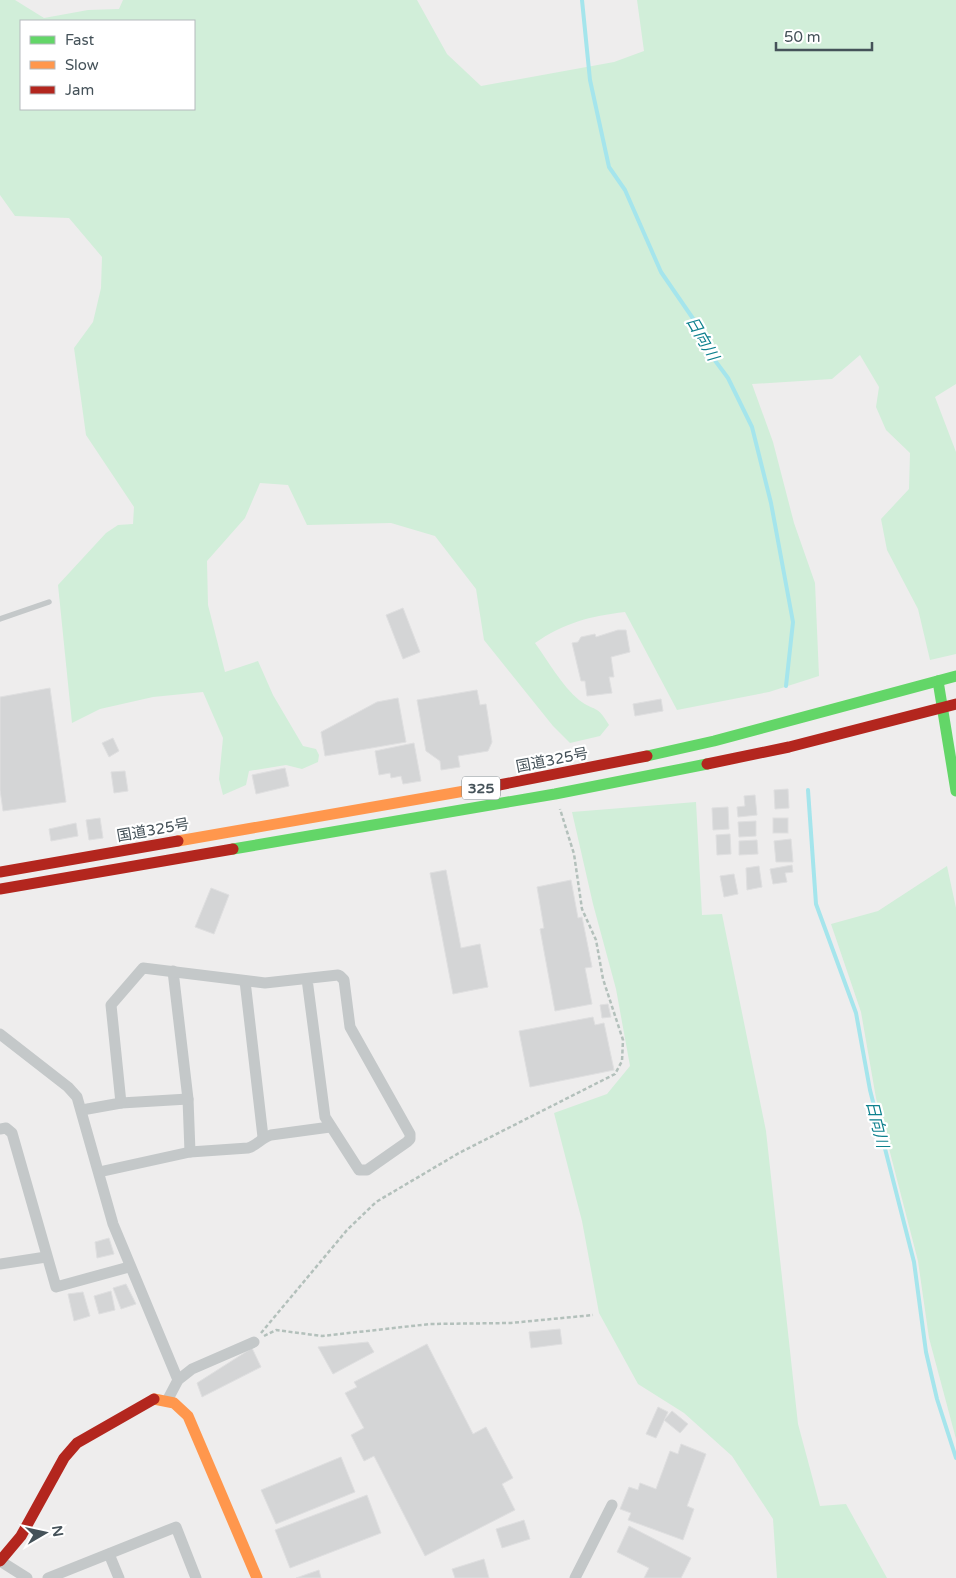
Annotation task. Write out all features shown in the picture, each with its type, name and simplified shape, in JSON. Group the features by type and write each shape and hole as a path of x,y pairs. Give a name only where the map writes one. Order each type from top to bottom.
{"main road":[{"name":"国道325号","path":"0,872 579,771 714,741 956,676"},
{"path":"938,681 944,707 956,791"},
{"name":"325","path":"0,889 555,794 789,747 956,704"},
{"path":"0,1561 21,1536 64,1458 77,1443 155,1398 168,1399 177,1403 188,1416 257,1578"}],"street":[{"path":"120,1103 111,1005 143,968 265,983 338,975 343,977 350,1027 410,1134 410,1139 363,1171 330,1127 324,1113 307,979"},
{"path":"173,971 188,1099 190,1152"},
{"path":"245,981 263,1137"},
{"path":"0,1034 68,1087 77,1097 113,1224 129,1267 178,1380"},
{"path":"82,1110 120,1103 188,1099"},
{"path":"99,1172 190,1152 248,1148 256,1146 263,1137 330,1127"},
{"path":"0,1129 6,1128 12,1133 56,1287 60,1288 129,1267"},
{"path":"0,1264 46,1257"},
{"path":"168,1399 178,1380 192,1369 254,1342"},
{"path":"575,1578 612,1505"},
{"path":"48,1578 176,1527 196,1578"},
{"path":"109,1554 119,1578"},
{"path":"0,1561 27,1578"}],"lane":[{"path":"0,619 49,602"}],"path":[{"path":"254,1342 348,1230 376,1202 459,1153 615,1074 622,1061 623,1040 603,979 596,940 582,909 574,854 555,794"},
{"path":"254,1342 276,1330 322,1336 430,1324 511,1323 593,1315"}],"green space":[{"path":"0,0 15,0 44,18 88,10 119,9 123,0 417,0 447,54 481,86 614,62 644,51 637,0 956,0 956,384 935,397 956,452 956,654 930,660 918,609 887,550 881,519 909,489 910,453 886,430 876,407 879,387 860,355 832,379 752,384 773,442 794,523 815,583 819,676 769,692 677,710 625,612 589,618 556,630 535,643 567,688 584,704 602,714 609,725 600,736 570,743 553,726 484,640 476,589 435,536 391,523 307,525 288,485 260,483 245,518 207,561 208,605 225,672 258,661 273,695 303,746 316,749 319,755 318,762 302,769 286,765 249,771 246,785 223,795 219,779 223,738 203,692 153,697 100,709 72,723 58,585 106,533 118,525 133,524 134,507 86,435 74,348 93,322 101,288 102,257 69,218 15,216 0,195"},
{"path":"696,802 702,915 722,914 766,1131 798,1424 820,1506 846,1504 887,1578 777,1578 773,1519 732,1456 684,1413 638,1384 599,1313 582,1221 554,1113 607,1094 630,1066 616,989 593,904 572,812"},
{"path":"947,866 956,908 956,1439 929,1338 918,1261 876,1098 861,1012 831,924 878,911"}],"building":[{"path":"403,608 420,652 403,659 386,615"},
{"path":"618,630 626,630 630,652 611,657 614,677 609,677 612,693 587,696 585,681 581,681 572,643 578,642 581,637 595,634 596,637"},
{"path":"50,688 66,802 3,811 0,790 0,697"},
{"path":"477,690 480,705 486,704 492,742 488,751 458,756 460,767 441,770 440,761 426,751 417,700"},
{"path":"398,698 406,742 325,756 321,732 377,702"},
{"path":"661,699 663,711 635,716 633,704"},
{"path":"113,738 119,751 109,757 102,743"},
{"path":"414,743 421,781 403,784 401,776 391,778 390,773 379,775 375,751"},
{"path":"285,768 289,786 256,794 252,775"},
{"path":"125,771 128,791 114,793 111,772"},
{"path":"788,789 789,808 775,809 774,790"},
{"path":"755,795 757,815 738,817 737,807 745,806 744,796"},
{"path":"728,807 729,829 713,830 712,808"},
{"path":"100,818 103,838 89,840 86,820"},
{"path":"773,818 788,818 788,833 773,833"},
{"path":"756,821 756,836 739,837 738,822"},
{"path":"76,823 78,836 51,841 49,829"},
{"path":"730,834 731,854 717,855 716,835"},
{"path":"791,839 793,862 776,862 774,841"},
{"path":"757,840 758,854 739,855 739,841"},
{"path":"792,865 793,872 785,873 787,882 773,884 770,869"},
{"path":"759,866 762,887 747,890 746,868"},
{"path":"446,870 461,948 480,944 488,987 453,994 430,873"},
{"path":"734,874 738,894 724,897 720,876"},
{"path":"571,880 578,918 582,917 592,967 585,968 592,1004 555,1011 540,929 544,928 537,887"},
{"path":"211,888 229,895 214,934 195,927"},
{"path":"608,1004 611,1017 602,1018 600,1005"},
{"path":"593,1017 595,1025 604,1023 614,1070 530,1087 519,1031"},
{"path":"109,1238 114,1254 97,1258 95,1242"},
{"path":"126,1284 136,1304 121,1309 113,1288"},
{"path":"111,1291 115,1310 99,1314 94,1296"},
{"path":"83,1292 90,1316 74,1321 68,1294"},
{"path":"560,1329 562,1344 531,1348 529,1332"},
{"path":"368,1342 374,1352 333,1374 318,1347"},
{"path":"427,1344 473,1434 486,1427 513,1478 502,1484 515,1510 425,1556 374,1456 364,1461 351,1435 364,1428 345,1393 357,1387 354,1382"},
{"path":"252,1348 261,1367 202,1397 197,1383"},
{"path":"658,1407 668,1412 656,1438 646,1434"},
{"path":"672,1411 688,1424 680,1433 664,1420"},
{"path":"681,1444 706,1454 687,1506 694,1509 683,1540 628,1520 631,1513 620,1509 629,1487 638,1490 640,1483 656,1489 670,1451 678,1454"},
{"path":"341,1457 355,1492 276,1524 261,1490"},
{"path":"367,1495 381,1533 290,1568 275,1530"},
{"path":"524,1520 530,1539 502,1548 496,1529"},
{"path":"629,1526 691,1558 681,1578 644,1578 649,1568 617,1552"},
{"path":"484,1559 489,1578 455,1578 452,1569"},
{"path":"319,1570 321,1578 296,1578"}],"waterway":[{"name":"日向川","path":"582,0 590,80 609,167 625,190 661,272 694,320 704,342 702,343 728,378 752,427 771,503 793,622 786,686"},
{"name":"日向川","path":"808,790 816,904 856,1013 870,1090 914,1262 926,1352 937,1399 956,1458"}],"traffic: fast":[{"path":"647,756 714,741 956,676"},
{"path":"938,681 956,791"},
{"path":"233,849 555,794 707,764"}],"traffic: slow":[{"path":"178,841 499,785"},
{"path":"154,1399 174,1403 188,1416 257,1578"}],"traffic: jam":[{"path":"707,764 789,747 956,704"},
{"path":"499,785 647,756"},
{"path":"0,872 178,841"},
{"path":"0,889 233,849"},
{"path":"0,1561 21,1536 64,1458 77,1443 154,1399"}]}
